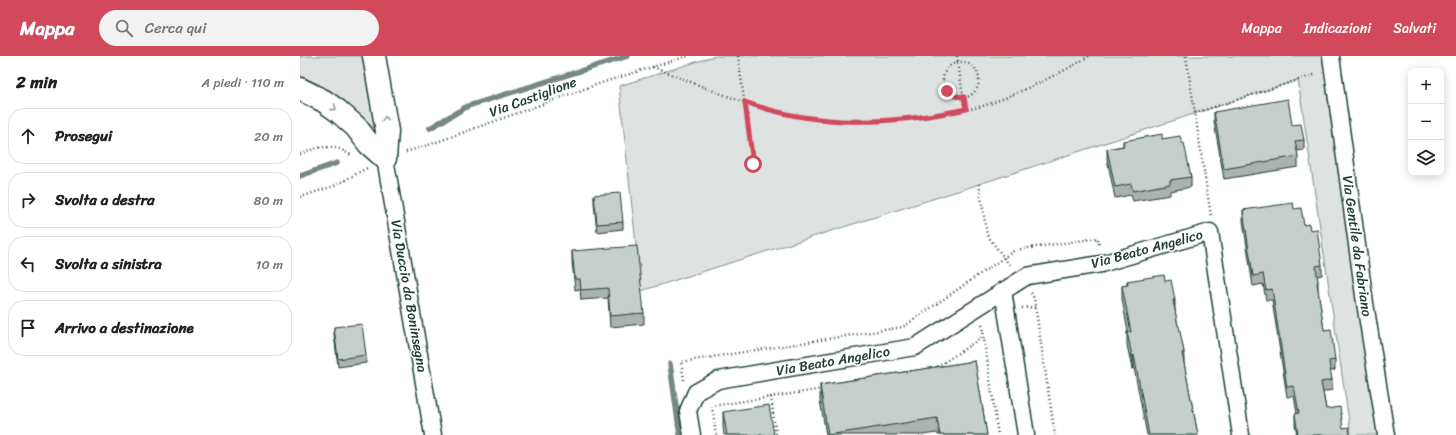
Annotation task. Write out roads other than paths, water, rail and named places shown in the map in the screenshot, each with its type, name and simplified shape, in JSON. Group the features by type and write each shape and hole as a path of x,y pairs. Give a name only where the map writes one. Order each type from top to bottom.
{"main road":[{"path":"300,89 324,101 338,111 356,127 369,144 382,155 387,131 374,56"}],"street":[{"name":"Via Gentile da Fabriano","path":"1331,56 1363,288 1386,435"},
{"name":"Via Duccio da Boninsegna","path":"382,155 433,435"},
{"name":"Via Beato Angelico","path":"692,435 688,411 696,392 718,380 915,347 1027,276 1101,264 1210,232 1241,435"},
{"path":"1003,291 1026,435"}],"waterway":[{"path":"430,128 468,106 628,56"},
{"path":"300,176 337,163"},
{"path":"670,364 680,435"}]}
